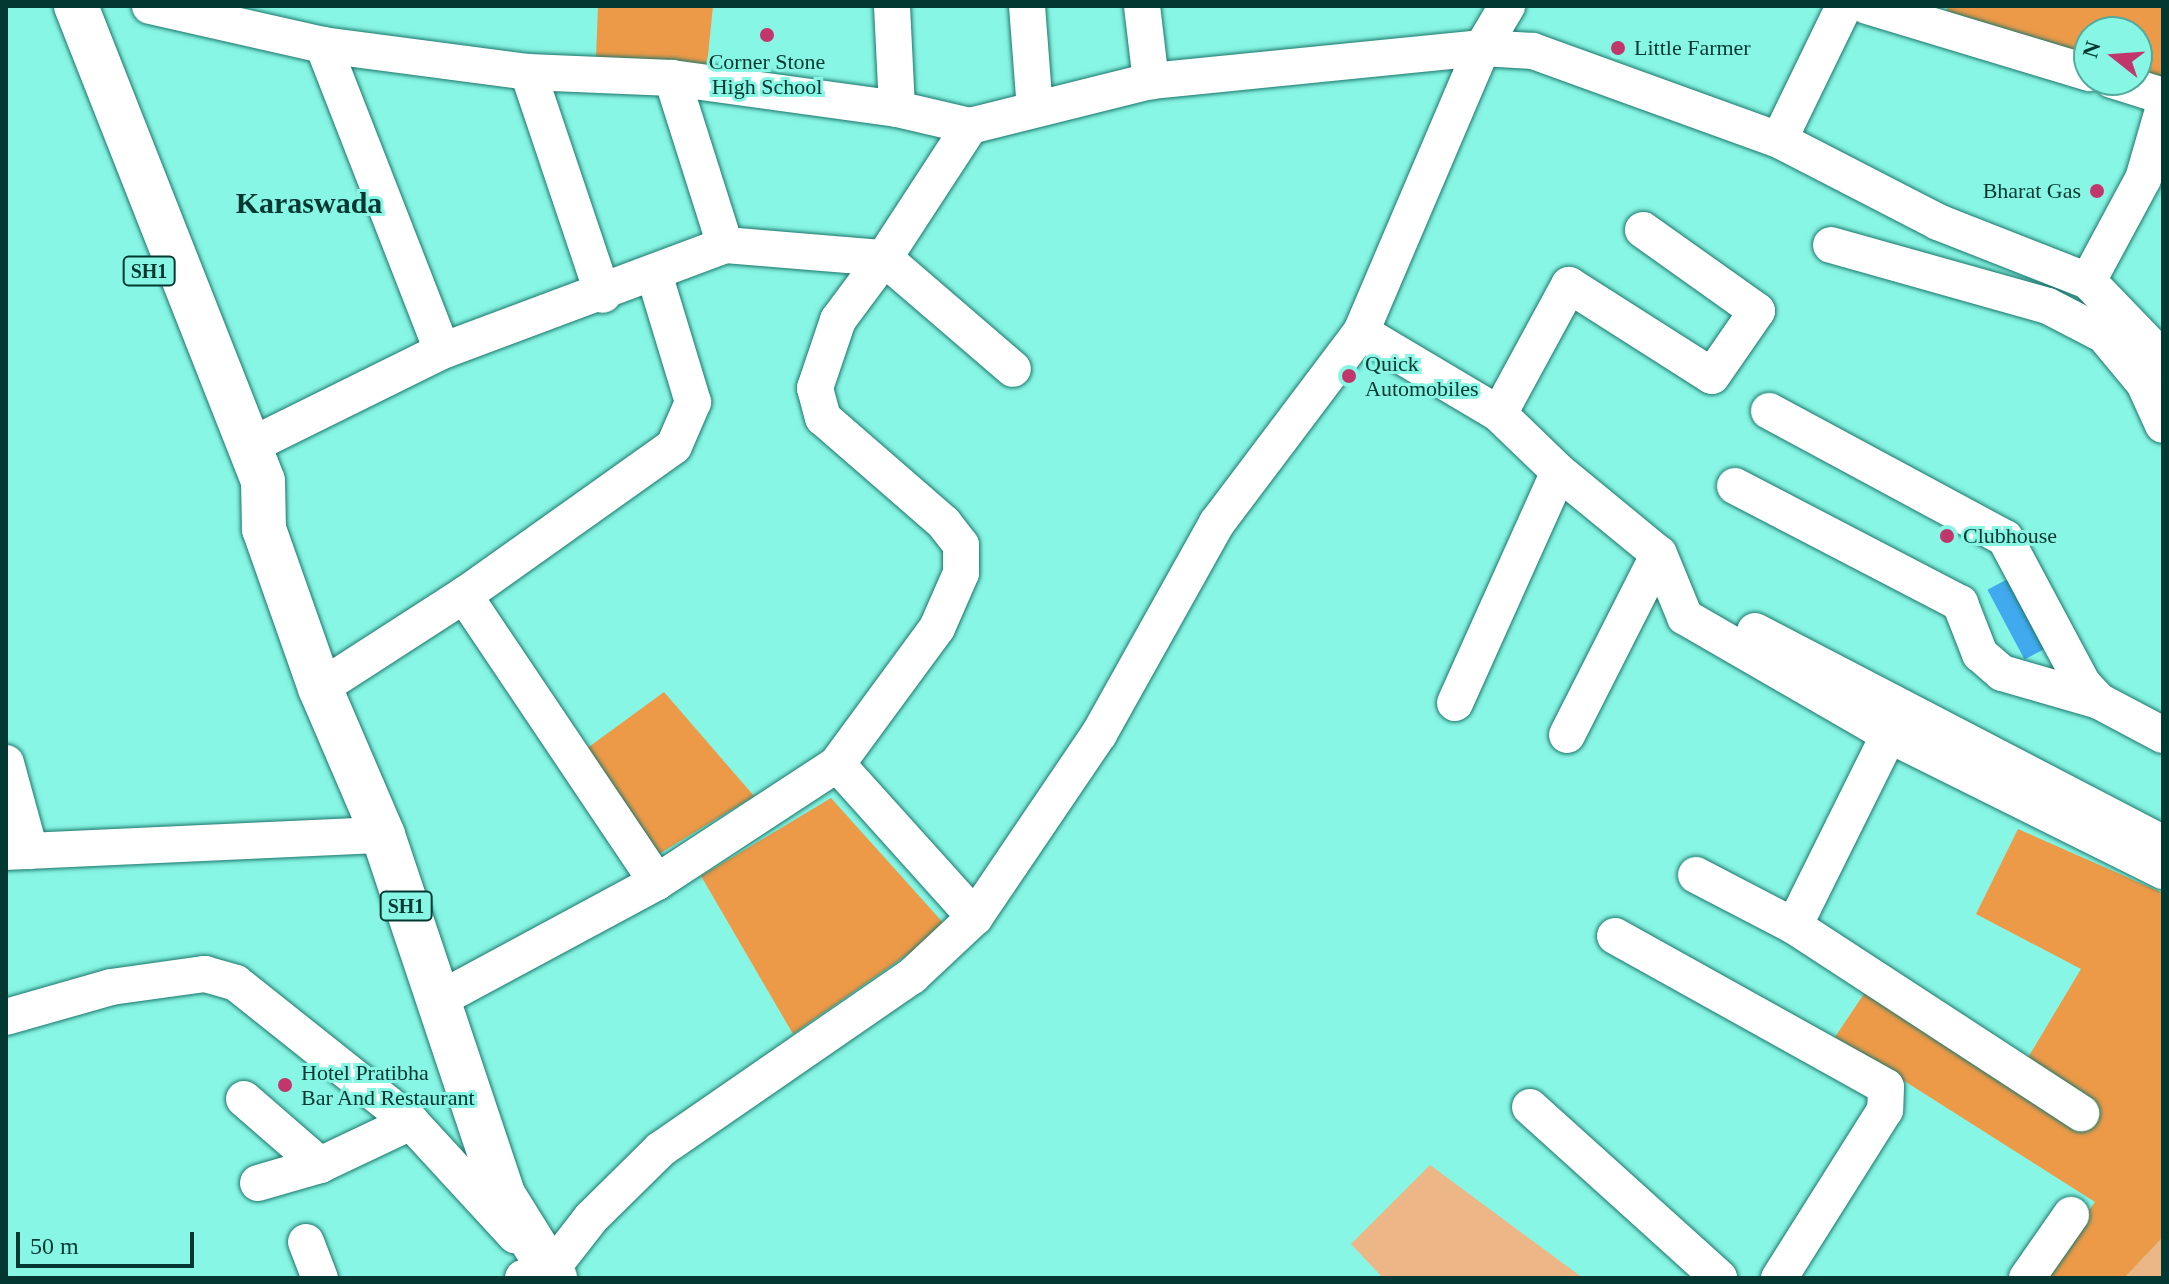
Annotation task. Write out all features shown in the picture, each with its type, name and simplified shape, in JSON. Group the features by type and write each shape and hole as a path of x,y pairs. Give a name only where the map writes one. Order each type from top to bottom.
{"main road":[{"name":"SH1","path":"46,6 235,491 264,529 320,688 383,835 504,1196 542,1276"},
{"name":"SH1","path":"76,6 263,481 264,529"}],"street":[{"path":"150,6 323,45 528,72 672,78 897,109 970,126 1151,81 1482,48 1533,51 1779,140 1938,222 2088,281 2163,359"},
{"path":"892,6 897,109"},
{"path":"1027,6 1035,109"},
{"path":"1142,6 1151,81"},
{"path":"6,1017 111,987 205,974 236,983 411,1122 542,1276 591,1218 661,1149 912,976 975,917 1099,734 1217,523 1361,332 1482,48 1507,6"},
{"path":"1779,140 1844,6"},
{"path":"1867,6 2073,68"},
{"path":"323,45 442,351"},
{"path":"528,72 603,295"},
{"path":"672,78 725,245"},
{"path":"2088,281 2143,179 2163,110"},
{"path":"438,1000 657,882 837,764 937,628 961,573 961,545 944,523 823,418 815,388 838,320 884,258 970,126"},
{"path":"1923,271 1938,222"},
{"path":"1499,414 1569,285 1712,376 1757,311 1643,230"},
{"path":"250,446 442,351 603,295 725,245 884,258 1013,369"},
{"path":"1831,245 2048,306 2104,335 2144,383 2163,425"},
{"path":"320,688 464,595 674,446 693,402 654,274"},
{"path":"1361,332 1499,414 1559,472 1659,554 1685,617 1889,735 2163,871"},
{"path":"1769,411 2005,538 2083,684 2099,701"},
{"path":"1455,703 1559,472"},
{"path":"1735,486 1960,603 1980,654 2002,673 2099,701 2163,735"},
{"path":"1567,735 1659,554"},
{"path":"464,595 657,882"},
{"path":"1700,602 2163,843"},
{"path":"1794,926 1889,735"},
{"path":"6,763 18,852 383,835"},
{"path":"837,764 975,917"},
{"path":"1696,875 1794,926 2081,1113"},
{"path":"1615,936 1886,1087 1885,1110 1779,1278"},
{"path":"244,1099 320,1165"},
{"path":"1530,1107 1719,1278"},
{"path":"258,1183 320,1165 411,1122"},
{"path":"2027,1278 2071,1215"},
{"path":"306,1242 320,1278"}],"shaded area":[{"path":"598,6 713,6 707,65 596,58"},
{"path":"1948,6 2163,6 2163,82 2153,79 2153,16 2073,16 2073,54 1945,15"},
{"path":"664,692 754,796 659,854 586,749"},
{"path":"831,798 947,927 793,1034 701,876"},
{"path":"2018,829 2163,893 2163,1237 2124,1278 2040,1278 2095,1202 1835,1037 1868,988 2014,1081 2081,969 1976,914"},
{"path":"1430,1165 1583,1278 1383,1278 1351,1244"},
{"path":"2163,1237 2163,1278 2124,1278"}],"water":[{"path":"2021,572 2058,642 2025,660 1987,590"}],"place":[{"name":"Corner Stone High School","path":"767,35"},
{"name":"Little Farmer","path":"1618,48"},
{"name":"Bharat Gas","path":"2097,191"},
{"name":"Quick Automobiles","path":"1349,376"},
{"name":"Clubhouse","path":"1947,536"},
{"name":"Hotel Pratibha Bar And Restaurant","path":"285,1085"}],"district":[{"name":"Karaswada","path":"309,203"}]}
